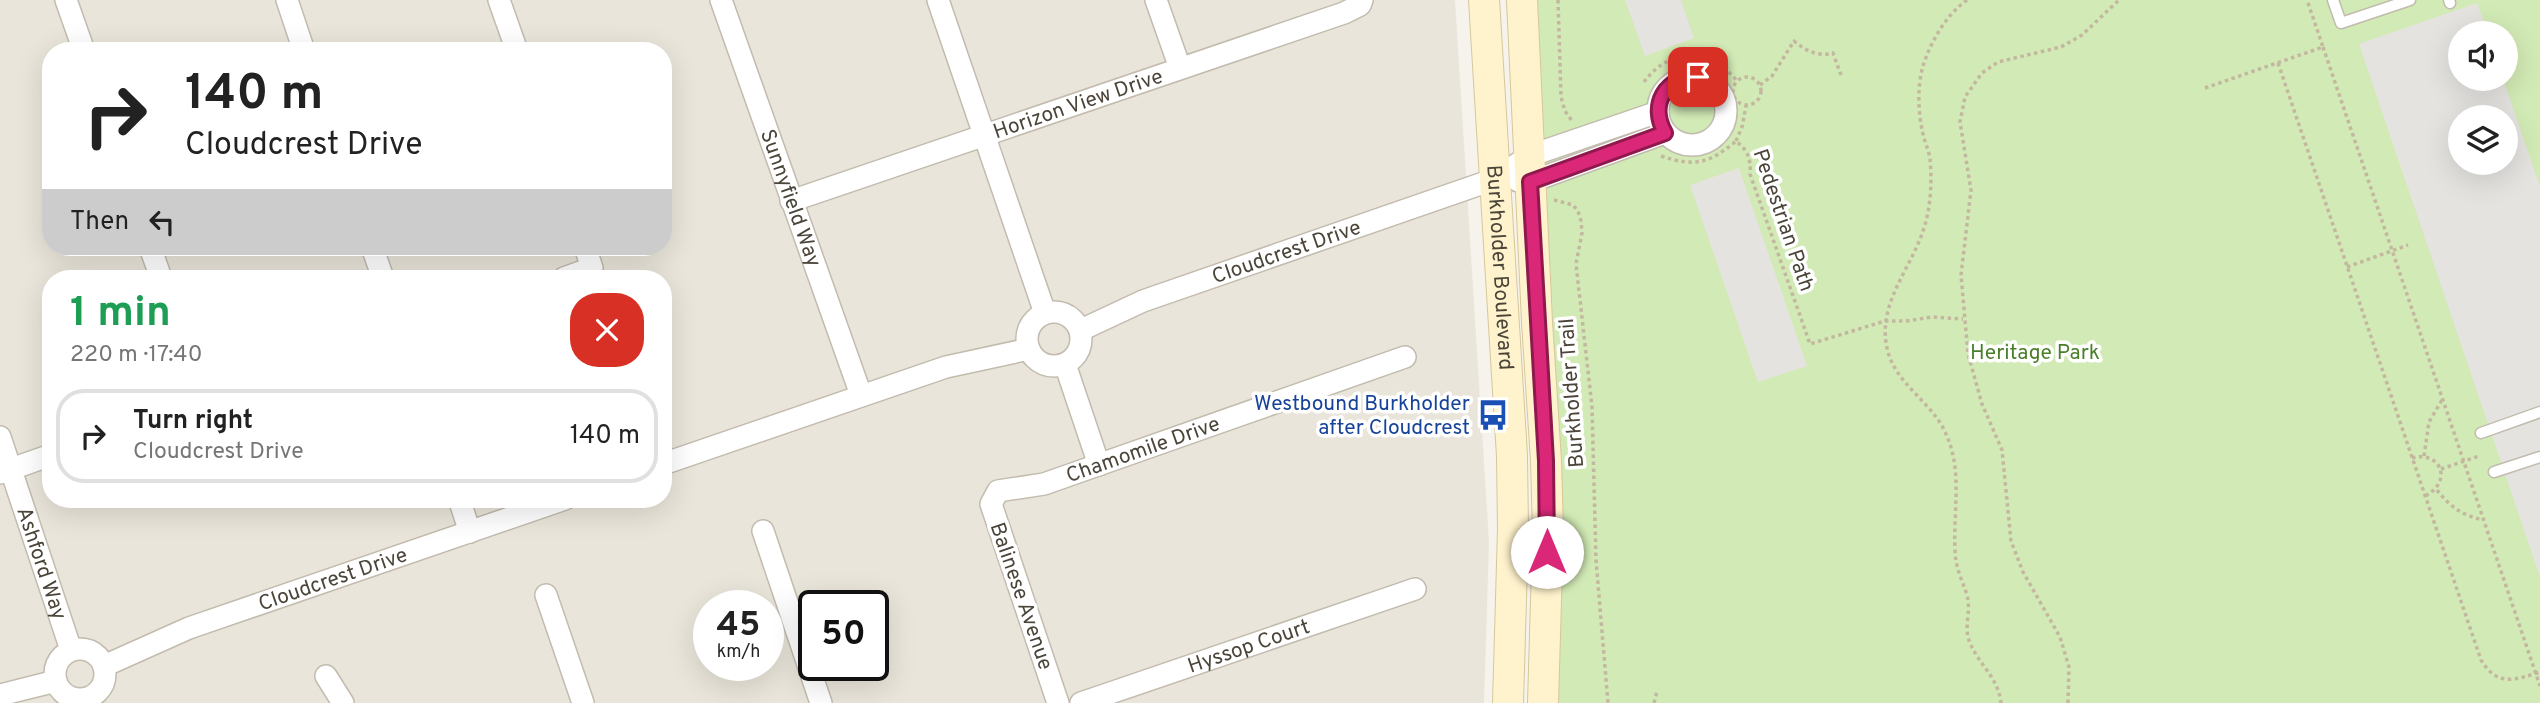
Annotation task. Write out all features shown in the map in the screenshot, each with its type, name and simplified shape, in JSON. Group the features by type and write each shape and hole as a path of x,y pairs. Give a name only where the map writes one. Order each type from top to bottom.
{"main road":[{"name":"Burkholder Boulevard","path":"1484,0 1512,456 1513,529 1508,703"},
{"name":"Burkholder Boulevard","path":"1522,0 1537,178 1546,461 1548,532 1543,703"}],"street":[{"path":"66,0 81,42"},
{"path":"287,0 301,42"},
{"path":"499,0 514,42"},
{"name":"Sunnyfield Way","path":"721,0 861,395"},
{"path":"937,0 1045,313"},
{"path":"1156,0 1180,68"},
{"name":"Horizon View Drive","path":"791,201 1344,13 1360,5 1362,0"},
{"path":"1688,77 1698,77 1715,86 1726,103 1725,122 1720,131 1705,144 1694,146 1683,145 1665,133 1658,112 1659,102 1670,85 1688,77"},
{"name":"Cloudcrest Drive","path":"1537,178 1658,112"},
{"name":"Cloudcrest Drive","path":"1080,330 1143,301 1495,179 1537,178 1665,133"},
{"path":"586,270 592,268 588,256"},
{"path":"1045,313 1066,314 1075,321 1080,330 1082,340 1079,351 1065,365 1051,366 1038,360 1029,349 1029,328 1035,319 1045,313"},
{"path":"672,461 946,367 1029,349"},
{"name":"Chamomile Drive","path":"998,491 1044,484 1405,357"},
{"path":"1065,365 1099,464"},
{"name":"Ashford Way","path":"0,437 6,471 71,650"},
{"path":"6,471 42,458"},
{"name":"Balinese Avenue","path":"998,491 991,504 1058,703"},
{"path":"462,508 470,532"},
{"name":"Cloudcrest Drive","path":"104,666 189,628 539,508"},
{"path":"763,531 821,703"},
{"name":"Hyssop Court","path":"1081,703 1415,590"},
{"path":"545,595 583,703"},
{"path":"87,649 94,653 104,666 105,680 92,700 66,695 56,681 56,666 64,654 71,650 87,649"},
{"path":"326,676 343,703"},
{"path":"0,695 56,681"}],"lane":[{"path":"2333,0 2341,23 2410,0"},
{"path":"2481,433 2540,412"},
{"path":"2494,472 2540,457"}],"path":[{"path":"1558,0 1561,97 1565,111 1576,126 1574,127"},
{"path":"1967,0 1954,10 1935,38 1923,66 1919,99 1922,131 1930,156 1931,183 1924,228 1891,297 1885,321 1888,353 1900,376 1929,407 1946,433 1955,464 1955,550 1958,575 1967,595 1968,636 1977,655 1995,680 2001,703"},
{"path":"2068,703 2069,667 2060,637 2023,572 2011,541 2002,450 1982,404 1968,354 1961,275 1971,190 1960,122 1965,97 1982,73 1998,62 2061,47 2082,35 2119,0"},
{"path":"2307,0 2463,462 2538,672 2540,687"},
{"path":"1760,85 1772,76 1794,41 1804,50 1817,54 1833,53 1841,75"},
{"path":"2205,88 2323,47"},
{"path":"1644,82 1663,63 1684,56 1697,56 1719,63 1737,82"},
{"path":"2278,63 2481,660 2487,671 2508,680 2538,672"},
{"path":"1749,77 1760,85 1761,94 1758,101 1746,105 1735,98 1733,89 1737,82 1749,77"},
{"path":"1736,141 1746,105"},
{"name":"Pedestrian Path","path":"1650,159 1660,156 1678,162 1698,164 1719,155 1736,141 1746,150 1751,160 1750,174 1810,344 1885,321 1932,317 1963,319"},
{"name":"Burkholder Trail","path":"1537,178 1553,200 1573,205 1581,222 1582,233 1576,264 1592,407 1596,560 1608,703"},
{"path":"2347,267 2408,245"},
{"path":"2424,456 2429,422 2442,400"},
{"path":"2412,458 2424,456 2433,459 2441,469 2441,481 2437,490 2425,496"},
{"path":"2441,469 2479,456"},
{"path":"2437,490 2448,504 2465,516 2483,520"},
{"path":"1654,703 1657,691"}],"shaded area":[{"path":"0,0 1455,0 1489,542 1484,703 0,703"},
{"path":"1625,0 1681,0 1694,38 1645,56"},
{"path":"2477,3 2484,21 2448,21 2448,91 2507,91 2512,105 2448,105 2448,175 2518,175 2518,123 2540,187 2540,577 2359,44"},
{"path":"1739,168 1807,366 1758,382 1690,185"}],"green space":[{"name":"Heritage Park","path":"1530,0 2540,0 2540,703 1559,703"}],"place":[{"name":"Westbound Burkholder after Cloudcrest","path":"1493,415"}],"route":[{"path":"1547,552 1546,461 1530,182 1665,133 1658,112 1663,93 1678,80 1698,77"}]}
